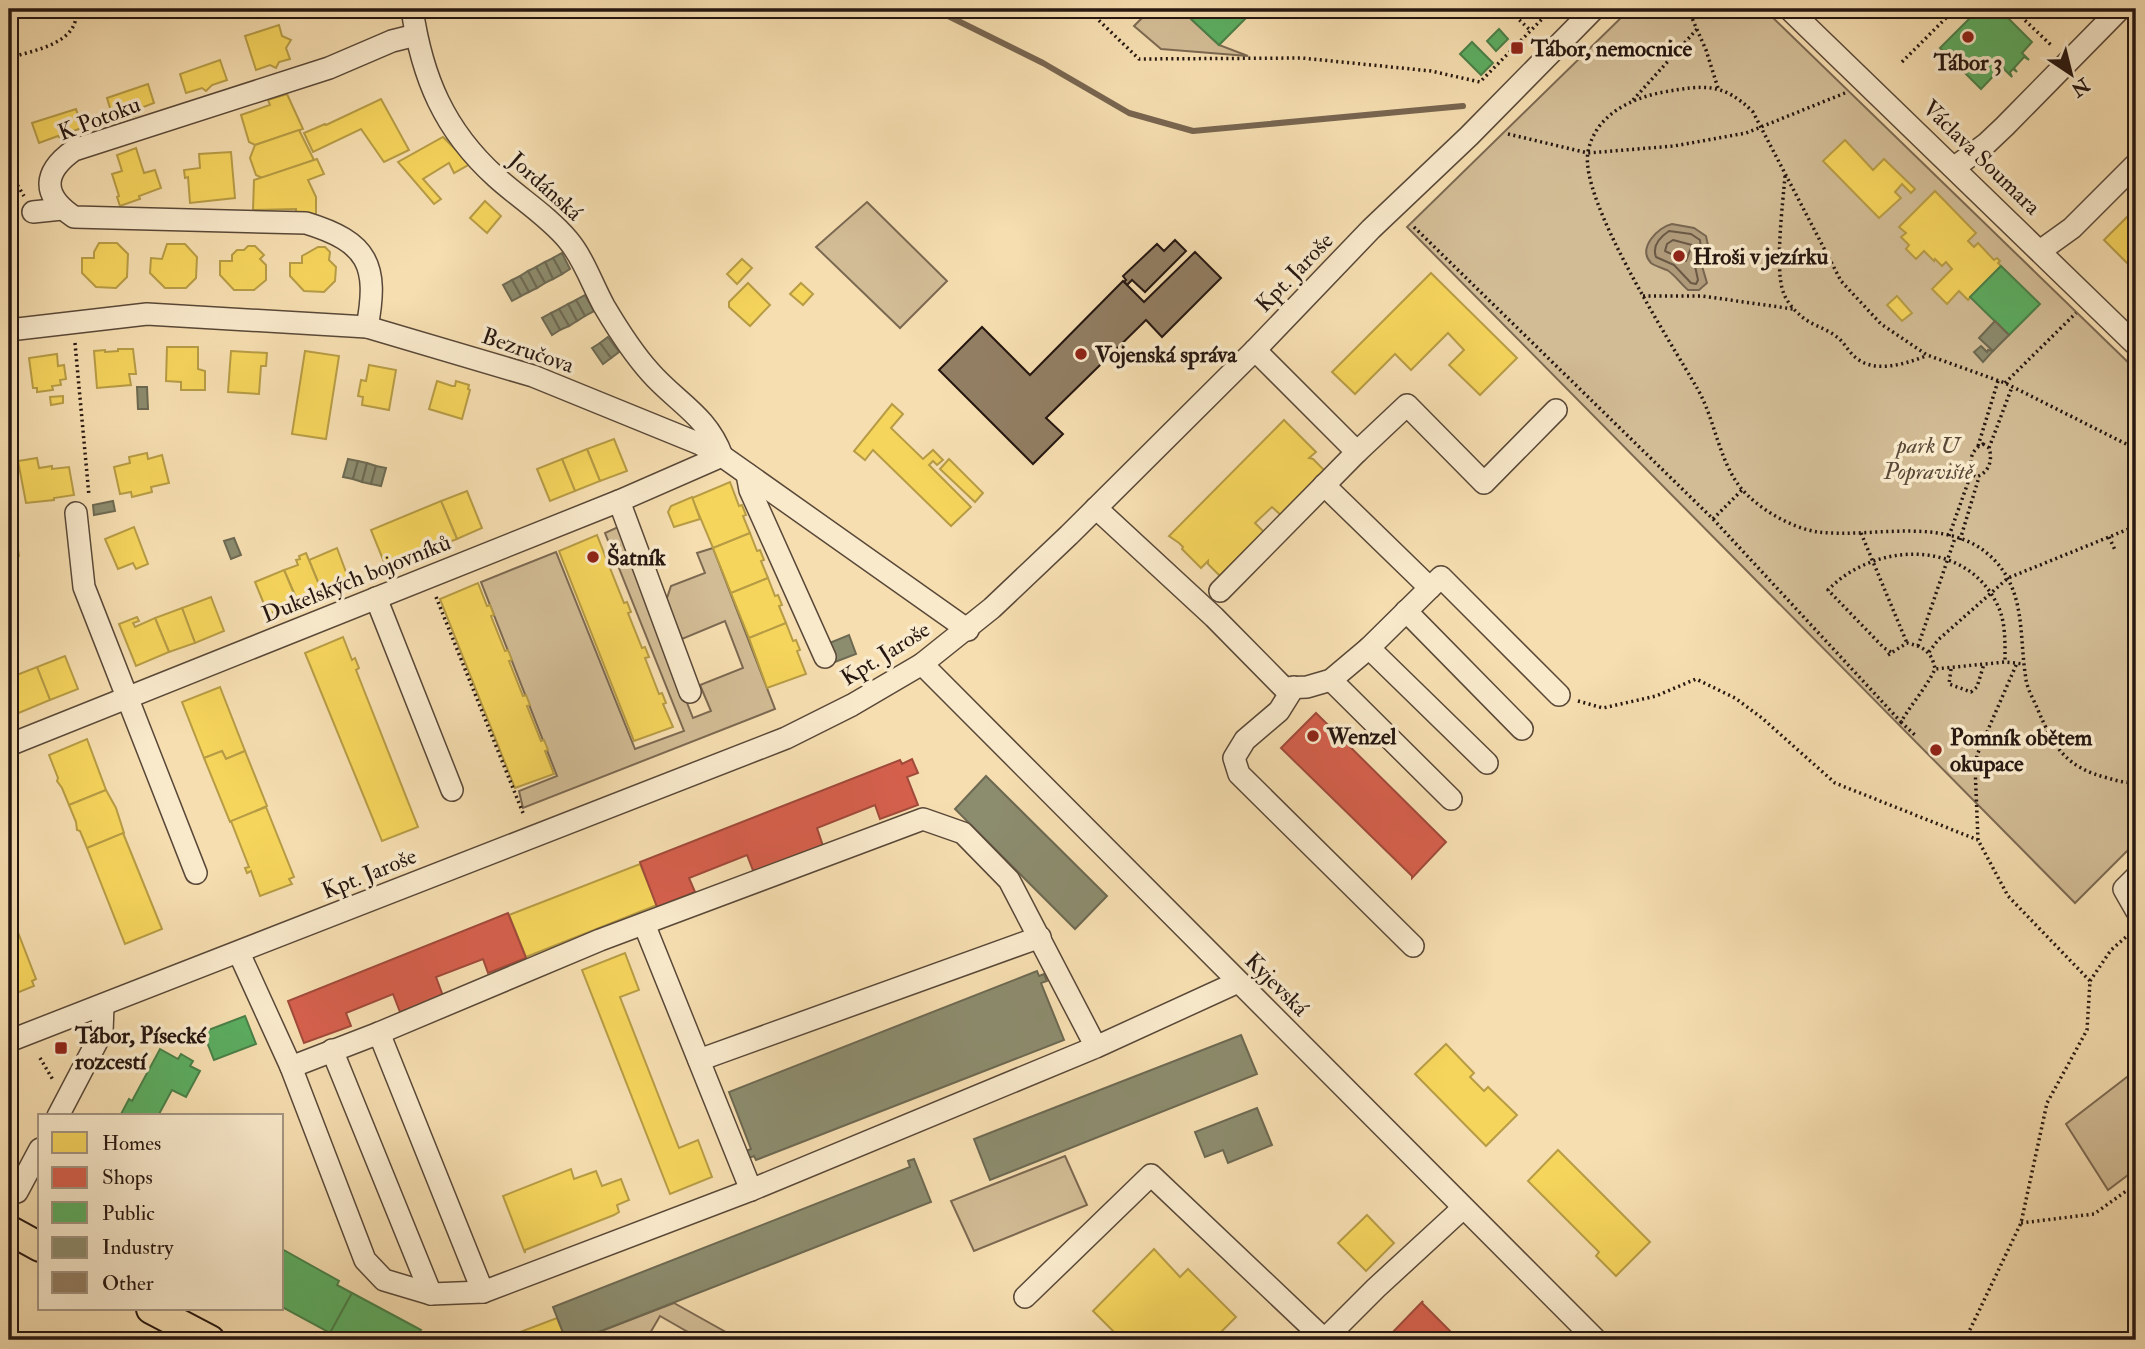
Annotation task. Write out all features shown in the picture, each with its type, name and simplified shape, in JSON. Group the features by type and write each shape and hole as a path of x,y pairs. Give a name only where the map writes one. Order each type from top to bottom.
{"main road":[{"path":"9,1230 38,1246"},
{"path":"153,1310 210,1340"}],"street":[{"name":"Jordánská","path":"412,9 428,80 443,114 465,145 495,176 568,240 604,306 628,343 650,373 701,418 715,438 722,456"},
{"name":"Kpt. Jaroše","path":"9,1041 786,738 852,705 922,664 968,630 1096,508 1255,350 1371,229 1469,136 1594,9"},
{"name":"Václava Soumara","path":"1789,9 2136,345"},
{"path":"1955,167 2005,126 2120,9"},
{"name":"K Potoku","path":"62,209 52,192 50,175 58,161 74,150 329,68 362,51 416,35"},
{"path":"2040,251 2072,228 2136,164"},
{"path":"33,212 62,209 74,216 306,223 334,232 367,262 373,296 367,327"},
{"name":"Bezručova","path":"9,330 147,314 367,327 533,376 700,444 722,456 968,630"},
{"path":"1255,350 1357,452"},
{"path":"1220,591 1407,405 1476,490 1556,410"},
{"name":"Dukelských bojovníků","path":"9,745 619,501 722,456"},
{"path":"747,474 750,490 825,657"},
{"path":"1324,485 1430,588"},
{"path":"619,501 690,692"},
{"path":"1096,508 1214,617 1284,688 1307,687 1331,680 1369,648 1441,577 1559,695"},
{"path":"76,513 84,587 196,873"},
{"path":"376,598 452,790"},
{"path":"1406,611 1522,729"},
{"path":"1369,648 1487,763"},
{"name":"Kyjevská","path":"922,664 1596,1340"},
{"path":"1331,680 1451,799"},
{"path":"1294,687 1279,712 1238,749 1234,758 1239,774 1413,946"},
{"path":"291,1067 644,924 923,819 963,833 1009,880 1096,1047"},
{"path":"2136,877 2124,889 2136,911"},
{"path":"644,924 751,1190"},
{"path":"699,1060 1040,937"},
{"path":"239,953 291,1067 365,1260 384,1280 431,1294 483,1292 751,1190 1096,1047 1238,982"},
{"path":"59,1114 102,1032 103,1006"},
{"path":"379,1033 483,1292"},
{"path":"332,1050 431,1294"},
{"path":"17,1192 38,1153"},
{"path":"1025,1297 1151,1175 1324,1340 1376,1288 1464,1208"}],"path":[{"path":"9,58 65,38 76,21 76,9"},
{"path":"1087,9 1139,59 1302,58 1432,71 1480,82 1552,9"},
{"path":"1517,9 1512,13 1531,31"},
{"path":"1688,9 1718,88"},
{"path":"2013,9 2052,46"},
{"path":"1902,62 1952,10"},
{"path":"1633,100 1697,29"},
{"path":"2136,449 2005,383 1927,355 1881,324 1841,281 1753,112 1742,101 1718,88 1690,88 1657,93 1633,100 1615,111 1598,128 1588,153 1591,187 1596,203 1643,296 1699,392 1712,420 1727,466 1742,489 1773,514 1819,532 1897,530 1949,536 1987,554 2008,578 2016,597 2022,619 2026,682 2051,737 2068,760 2091,773 2136,783"},
{"path":"1507,134 1588,153 1674,146 1718,139 1761,127 1847,92"},
{"path":"9,171 33,212"},
{"path":"1786,174 1780,229 1781,273 1784,293 1793,309 1802,318 1838,337 1855,357 1867,363 1891,365 1927,355"},
{"path":"1413,228 1713,519 1916,736"},
{"path":"1643,296 1702,296 1793,309"},
{"path":"2005,383 2090,299"},
{"path":"75,342 89,498 76,513"},
{"path":"1949,536 1971,474 1971,456 1978,446 1998,381"},
{"path":"1989,448 2012,387"},
{"path":"1918,646 1979,477 1989,466 1989,448 1983,444 1978,446"},
{"path":"1971,474 1979,477"},
{"path":"1713,519 1742,489"},
{"path":"1929,652 1938,640 2008,578 2136,526"},
{"path":"1861,533 1907,643"},
{"path":"2109,537 2115,550"},
{"path":"1936,669 1929,652 1918,646 1907,643 1889,653 1828,590 1846,574 1872,559 1905,554 1948,559 1972,575 1991,593 2001,614 2005,662"},
{"path":"435,596 523,813"},
{"path":"1936,669 2005,662 2024,664"},
{"path":"2017,663 1977,755 1975,766 1978,840 2008,896 2090,981"},
{"path":"1951,669 1949,684 1971,692 1977,687 1984,664"},
{"path":"1901,722 1936,669"},
{"path":"1559,695 1603,708 1656,696 1696,679 1735,698 1762,718 1835,783 1978,840"},
{"path":"1965,1340 2021,1223 2047,1103 2087,1030 2090,981 2111,950 2136,928"},
{"path":"2021,1223 2094,1214 2136,1184"}],"green space":[{"path":"1151,9 1202,9 1192,20 1219,45 1248,56 1161,49 1134,26"},
{"name":"park U Popraviště","path":"1630,9 1764,9 2136,370 2136,842 2075,903 1407,227"},
{"path":"867,202 947,281 900,328 816,247"},
{"path":"618,527 693,718 711,711 700,685 743,668 725,621 682,639 666,601 671,586 705,573 697,553 713,548 775,709 523,808 519,791 557,776 481,582 556,552 635,749 684,731 605,533"},
{"path":"2136,1070 2136,1169 2108,1190 2066,1124"},
{"path":"1065,1156 1087,1205 974,1251 951,1201"},
{"path":"674,1303 740,1340 702,1340 660,1316 646,1340 578,1340"}],"water":[{"path":"1672,224 1694,228 1706,236 1709,250 1702,266 1707,283 1699,290 1688,290 1670,272 1651,263 1647,257 1646,251 1651,239 1661,229"}],"building: Homes":[{"path":"279,25 282,36 291,40 286,48 290,59 279,62 276,68 270,65 256,70 245,36"},
{"path":"220,60 227,80 212,85 206,91 202,88 186,93 180,74"},
{"path":"148,84 154,103 138,109 140,114 131,117 130,112 113,118 107,98"},
{"path":"287,94 303,129 255,145 249,142 241,115 270,105 268,100"},
{"path":"381,99 409,150 384,162 361,129 313,152 304,133"},
{"path":"76,109 82,128 67,133 61,139 58,136 39,143 32,123"},
{"path":"299,130 314,160 262,178 256,175 250,158 255,145"},
{"path":"443,137 470,164 454,173 449,163 423,179 441,199 434,204 398,162"},
{"path":"1845,140 1873,170 1884,159 1915,189 1911,193 1902,184 1895,192 1901,198 1879,218 1823,161"},
{"path":"136,148 144,173 155,170 161,188 120,206 112,174 122,171 117,155"},
{"path":"231,152 235,198 190,203 188,177 185,178 184,170 200,168 199,154"},
{"path":"317,159 324,174 308,180 316,197 316,214 296,214 296,209 253,210 254,180"},
{"path":"1935,191 1976,233 1968,241 1974,247 1978,243 1994,260 1997,258 2000,261 1998,263 2001,266 1968,300 1959,291 1947,304 1932,289 1952,269 1946,262 1942,266 1935,259 1934,261 1924,251 1916,259 1906,249 1909,245 1901,237 1906,233 1899,227"},
{"path":"485,201 501,216 487,233 470,218"},
{"path":"2136,208 2136,262 2132,268 2104,240"},
{"path":"99,243 117,243 128,254 127,277 116,288 96,287 82,273 82,258 94,258"},
{"path":"167,244 185,244 197,257 196,278 186,288 165,288 150,273 151,258 162,259"},
{"path":"248,246 255,246 264,255 260,259 266,265 266,280 254,290 234,290 220,275 220,261 232,261 232,255 237,250 244,250"},
{"path":"318,247 325,247 330,252 329,260 336,267 335,281 324,292 304,291 290,276 290,263 302,263 302,256"},
{"path":"742,259 752,268 737,284 727,274"},
{"path":"1431,273 1517,358 1480,395 1449,365 1464,350 1448,333 1411,370 1395,354 1355,394 1332,372"},
{"path":"748,283 770,305 750,326 729,307 729,302"},
{"path":"801,283 813,294 803,305 790,294"},
{"path":"1897,296 1912,313 1902,321 1887,305"},
{"path":"167,347 198,347 198,369 205,371 205,390 181,390 181,382 166,381"},
{"path":"133,349 136,374 129,374 131,385 97,388 94,351"},
{"path":"231,351 267,353 266,366 261,366 259,394 228,392"},
{"path":"305,351 339,356 326,439 292,434"},
{"path":"57,354 58,366 64,365 66,379 60,380 61,385 52,386 53,390 37,392 37,388 33,388 29,358"},
{"path":"369,365 396,370 389,410 362,405 363,397 358,396 361,380 366,381"},
{"path":"437,381 452,386 455,386 456,381 469,385 462,419 429,409"},
{"path":"63,396 63,403 51,405 50,397"},
{"path":"892,404 903,414 891,428 923,459 933,450 943,460 937,465 933,461 929,465 971,507 951,526 873,450 865,460 854,451"},
{"path":"1284,420 1316,452 1309,458 1327,473 1283,517 1272,507 1255,523 1266,534 1222,578 1208,561 1201,568 1179,543 1169,536"},
{"path":"614,439 627,471 600,481 587,449"},
{"path":"587,449 600,481 575,491 562,459"},
{"path":"147,453 148,459 162,455 169,483 151,487 152,492 132,497 131,492 120,494 114,467 130,463 129,457"},
{"path":"37,458 39,468 69,467 74,495 26,503 18,461"},
{"path":"562,459 575,491 550,501 537,469"},
{"path":"949,459 983,493 975,502 940,469"},
{"path":"730,482 739,506 742,505 746,515 743,516 750,533 713,548 692,498"},
{"path":"467,491 482,528 457,539 441,501"},
{"path":"692,497 700,519 674,527 668,512 671,506"},
{"path":"441,501 457,539 386,567 371,530"},
{"path":"14,522 19,556 9,558 9,523"},
{"path":"134,527 148,564 136,569 133,563 118,569 105,539"},
{"path":"750,533 764,560 761,561 768,578 731,593 713,548"},
{"path":"597,535 606,558 609,557 613,567 610,568 624,603 627,602 631,612 628,613 642,648 645,647 649,657 645,658 659,694 662,693 666,703 663,704 673,727 634,741 559,551"},
{"path":"337,548 346,572 350,571 354,580 322,592 309,560"},
{"path":"306,553 322,592 298,602 284,570 298,565 296,560"},
{"path":"284,570 298,603 268,614 255,582"},
{"path":"768,578 782,605 779,606 786,623 749,638 731,593"},
{"path":"478,583 487,606 490,605 494,615 491,616 505,651 508,650 512,660 509,661 523,696 526,695 530,705 527,706 541,741 544,740 548,750 545,751 554,774 515,788 440,599"},
{"path":"211,597 224,631 195,643 182,608"},
{"path":"182,608 195,643 169,652 155,618"},
{"path":"137,617 139,621 133,623 135,627 155,618 169,652 136,666 119,624"},
{"path":"786,623 800,650 797,651 806,674 767,688 749,638"},
{"path":"343,637 352,660 355,658 359,668 356,670 418,827 382,841 305,653"},
{"path":"65,656 78,689 50,700 37,667"},
{"path":"37,667 50,700 9,717 9,678"},
{"path":"220,687 245,751 226,759 222,751 204,758 182,702"},
{"path":"87,739 106,790 69,805 57,781 49,755"},
{"path":"222,751 226,759 245,751 267,806 230,822 204,758"},
{"path":"106,790 116,808 124,833 87,848 80,831 77,830 69,805"},
{"path":"266,807 294,877 289,879 292,884 260,896 251,871 247,873 245,868 249,867 231,821"},
{"path":"123,833 162,929 125,944 87,848"},
{"path":"640,864 657,905 526,957 509,915"},
{"path":"9,909 36,979 32,981 34,986 9,996"},
{"path":"625,953 639,990 620,997 679,1148 698,1140 712,1177 670,1194 582,970"},
{"path":"1446,1044 1474,1073 1470,1077 1484,1091 1488,1087 1517,1115 1486,1146 1415,1074"},
{"path":"1558,1150 1650,1242 1616,1276 1596,1256 1599,1252 1528,1181"},
{"path":"571,1169 574,1179 596,1171 602,1186 621,1179 629,1200 617,1205 619,1212 614,1215 525,1250 525,1253 503,1196"},
{"path":"1367,1215 1394,1243 1366,1271 1338,1243"},
{"path":"1154,1249 1180,1277 1188,1269 1236,1317 1213,1340 1122,1340 1093,1311"},
{"path":"557,1318 566,1340 499,1340"}],"building: Shops":[{"path":"1316,713 1446,842 1412,878 1281,748"},
{"path":"912,759 918,773 907,777 918,805 880,819 875,805 817,828 823,846 754,873 747,855 689,878 695,892 657,907 640,862 900,760 902,764"},
{"path":"508,913 526,958 488,973 483,959 436,977 443,996 400,1012 393,994 346,1013 351,1026 304,1043 288,1001"},
{"path":"1423,1301 1459,1340 1393,1340 1388,1337"}],"building: Public":[{"path":"1202,9 1255,9 1219,45 1191,19"},
{"path":"1979,9 1999,9 2032,42 2022,53 2029,60 2024,57 2014,68 2017,72 2013,69 2010,72 2012,77 2002,67 1981,89 1940,48"},
{"path":"1499,29 1508,39 1496,51 1487,41"},
{"path":"1472,42 1493,63 1481,75 1460,54"},
{"path":"2001,266 2040,304 2009,335 1970,297"},
{"path":"245,1016 256,1044 214,1060 203,1032"},
{"path":"160,1049 178,1059 181,1054 193,1061 190,1066 200,1071 186,1097 172,1090 159,1114 121,1114 129,1099 132,1101"},
{"path":"284,1250 339,1281 337,1285 352,1293 330,1333 284,1308"},
{"path":"352,1293 421,1330 415,1340 343,1340 330,1333"}],"building: Industry":[{"path":"562,253 570,269 562,274 553,258"},
{"path":"553,258 562,274 553,279 545,262"},
{"path":"545,262 553,279 545,283 536,267"},
{"path":"536,267 545,283 537,288 528,271"},
{"path":"528,271 537,288 529,292 520,276"},
{"path":"520,276 529,292 521,296 512,280"},
{"path":"512,280 521,296 512,301 503,285"},
{"path":"585,295 594,311 585,316 576,300"},
{"path":"576,300 585,316 577,321 568,304"},
{"path":"568,304 577,321 569,326 559,309"},
{"path":"559,309 569,326 560,330 551,313"},
{"path":"551,313 560,330 552,335 542,318"},
{"path":"1995,321 2009,335 1993,351 1979,338"},
{"path":"608,337 619,352 611,358 600,343"},
{"path":"600,343 611,358 603,364 592,348"},
{"path":"1981,346 1987,352 1993,351 1983,362 1974,352"},
{"path":"137,387 147,387 148,409 138,409"},
{"path":"348,459 358,461 353,479 343,477"},
{"path":"358,461 367,463 362,482 353,479"},
{"path":"367,463 376,466 371,484 362,482"},
{"path":"376,466 386,468 381,486 371,484"},
{"path":"113,501 115,511 94,515 93,505"},
{"path":"234,538 241,555 231,559 224,541"},
{"path":"849,635 856,654 835,662 827,644"},
{"path":"986,776 1107,896 1075,929 955,809"},
{"path":"1037,971 1039,976 1044,974 1047,981 1041,983 1064,1040 756,1160 754,1156 749,1158 746,1151 751,1149 729,1092"},
{"path":"1241,1035 1257,1074 990,1180 974,1139"},
{"path":"1257,1108 1272,1145 1228,1163 1223,1150 1205,1157 1195,1132"},
{"path":"914,1159 931,1202 578,1340 566,1340 553,1307 910,1167 908,1161"}],"building: Other":[{"path":"1175,240 1186,251 1145,292 1132,280 1127,285 1124,282 1126,280 1123,276 1157,244 1164,251"},
{"name":"Vojenská správa","path":"1195,252 1221,278 1162,337 1146,320 1046,418 1063,434 1033,464 939,370 982,327 1030,375 1123,281 1144,302"}],"waterway":[{"path":"500,9 534,13 555,9"},
{"path":"934,9 1043,63 1129,113 1193,131 1463,106"}],"place":[{"name":"Tábor 3","path":"1968,37"},
{"name":"Tábor, nemocnice","path":"1517,48"},
{"name":"Hroši v jezírku","path":"1679,256"},
{"name":"Vojenská správa","path":"1081,354"},
{"name":"Šatník","path":"593,557"},
{"name":"Wenzel","path":"1313,736"},
{"name":"Pomník obětem okupace","path":"1936,750"},
{"name":"Tábor, Písecké rozcestí","path":"61,1048"}]}
